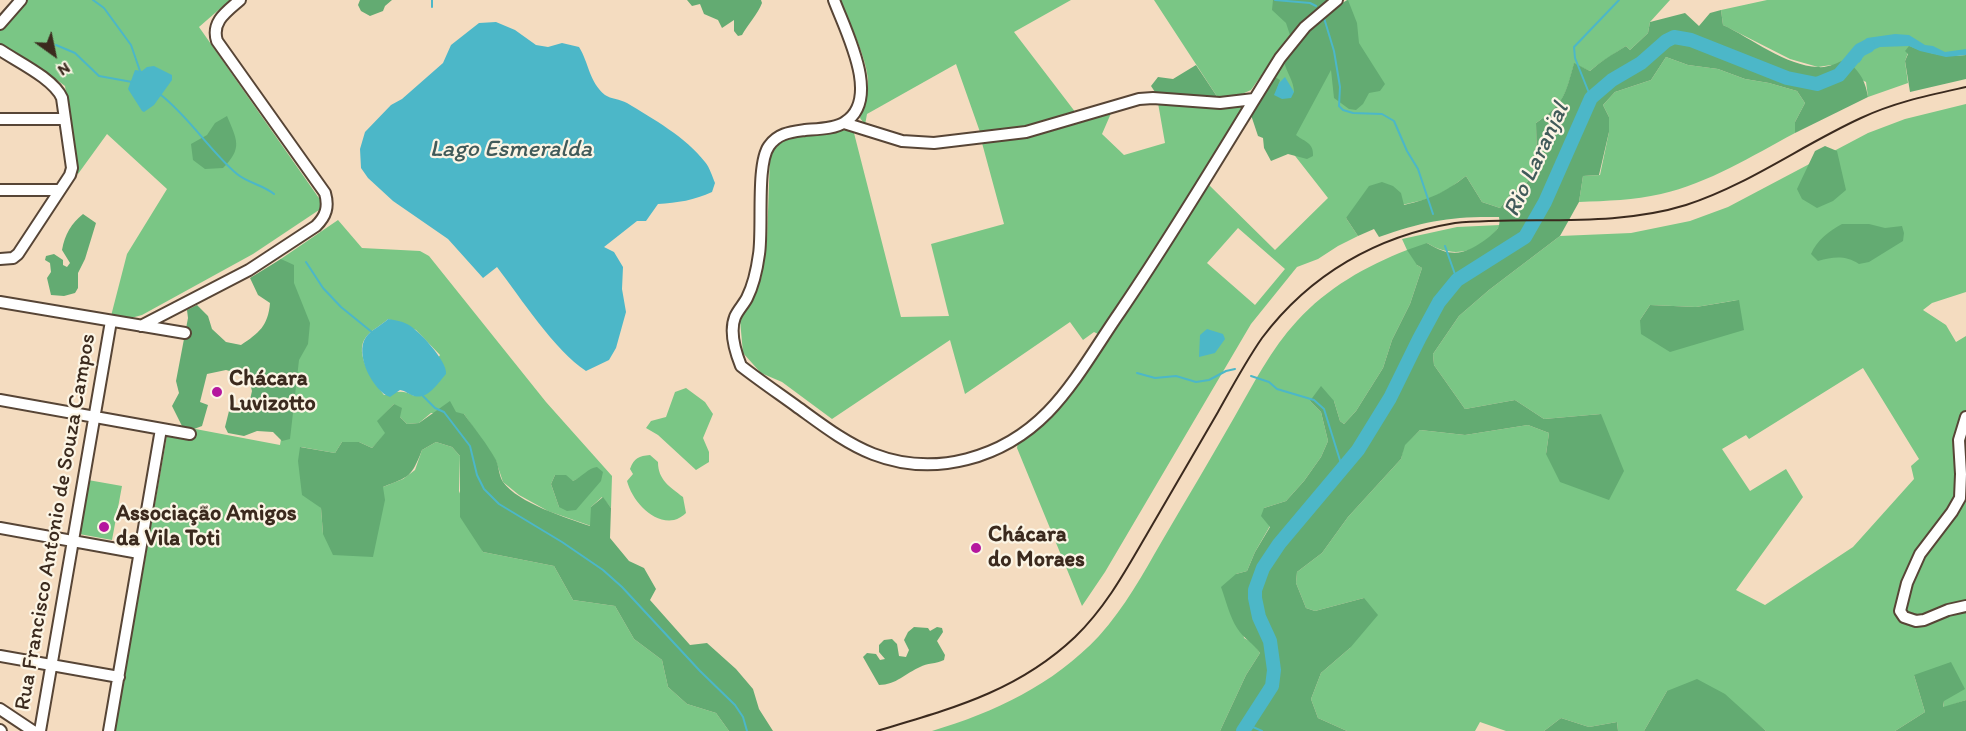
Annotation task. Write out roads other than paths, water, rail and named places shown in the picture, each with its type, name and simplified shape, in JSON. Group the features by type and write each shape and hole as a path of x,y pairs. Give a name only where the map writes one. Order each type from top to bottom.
{"street":[{"path":"0,24 21,0"},
{"path":"141,326 260,264 316,226 324,219 327,210 325,193 217,41 215,29 218,21 240,0"},
{"path":"834,0 860,67 862,81 861,95 852,117 844,123"},
{"path":"1254,99 1220,104 1154,98 1139,99 1026,132 934,143 902,141 844,123 788,132 772,141 764,154 761,240 757,267 752,286 735,317 733,328 741,366 842,438 874,454 891,459 926,464 961,461 1011,442 1042,418 1068,388 1152,263 1292,42 1319,14 1337,0"},
{"path":"0,50 55,87 63,98 72,168 70,175 18,254 13,258 0,260"},
{"path":"0,119 65,119"},
{"path":"0,190 60,190"},
{"path":"0,302 184,333"},
{"name":"Rua Francisco Antonio de Souza Campos","path":"40,731 111,321"},
{"path":"0,400 190,435"},
{"path":"1966,417 1959,440 1960,498 1920,554 1907,583 1900,611 1904,617 1916,621 1966,606"},
{"path":"109,731 161,429"},
{"path":"0,528 139,553"},
{"path":"0,656 119,677"},
{"path":"0,709 33,731"}],"water":[{"name":"Lago Esmeralda","path":"496,22 515,30 536,45 548,47 562,43 579,47 592,78 605,95 627,103 688,144 710,169 715,183 712,192 706,195 686,201 658,204 646,221 637,221 604,247 614,252 623,267 622,289 626,312 616,348 609,360 586,371 562,351 550,337 497,267 483,278 448,239 393,201 368,178 361,168 360,149 365,132 391,105 402,99 443,63 451,45 479,23"},
{"path":"1895,34 1909,35 1925,45 1945,52 1966,49 1966,55 1946,57 1909,46 1880,47 1861,55 1862,59 1859,63 1849,53 1867,38"},
{"path":"154,66 172,75 172,80 154,105 144,112 128,89 135,70 142,71"},
{"path":"1285,77 1294,92 1291,98 1282,99 1274,95 1279,83"},
{"path":"388,319 412,327 431,346 442,362 446,374 424,396 414,396 400,390 390,397 377,387 367,371 362,353 363,344 368,334"},
{"path":"1207,329 1223,334 1225,339 1215,353 1199,357 1200,335"}],"waterway":[{"path":"93,0 104,8 131,45 140,71"},
{"path":"432,0 432,7"},
{"path":"1275,0 1310,3 1316,6"},
{"path":"1591,98 1575,58 1574,47 1619,0"},
{"path":"1324,18 1334,51 1340,87 1339,106 1353,113 1382,114 1394,121 1418,169 1433,214"},
{"name":"Rio Laranjal","path":"1243,731 1272,686 1274,670 1270,641 1259,617 1255,598 1255,590 1263,568 1279,544 1358,450 1390,398 1439,302 1457,280 1525,237 1545,202 1591,98 1612,80 1641,63 1666,41 1674,37 1691,40 1787,78 1817,84 1839,75 1860,50 1868,46"},
{"path":"56,45 75,53 99,76 132,82"},
{"path":"161,95 237,174 274,194"},
{"path":"1445,246 1457,280"},
{"path":"306,262 323,288 341,307 373,333"},
{"path":"1137,373 1155,378 1176,376 1196,382 1209,380 1235,369"},
{"path":"1251,376 1269,382 1277,389 1314,400 1324,409 1343,470"},
{"path":"423,396 435,408 444,412 470,446 477,475 484,489 499,504 562,542 603,570 622,587 735,705 743,717 747,731"},
{"path":"1246,724 1262,731"}],"railway":[{"path":"877,731 931,715 1006,685 1030,672 1075,637 1106,601 1123,574 1262,338 1301,295 1347,261 1399,237 1455,223 1629,217 1686,205 1731,187 1874,112 1966,87"}],"place":[{"name":"Chácara Luvizotto","path":"217,392"},
{"name":"Associação Amigos da Vila Toti","path":"104,527"},
{"name":"Chácara do Moraes","path":"976,548"}]}
